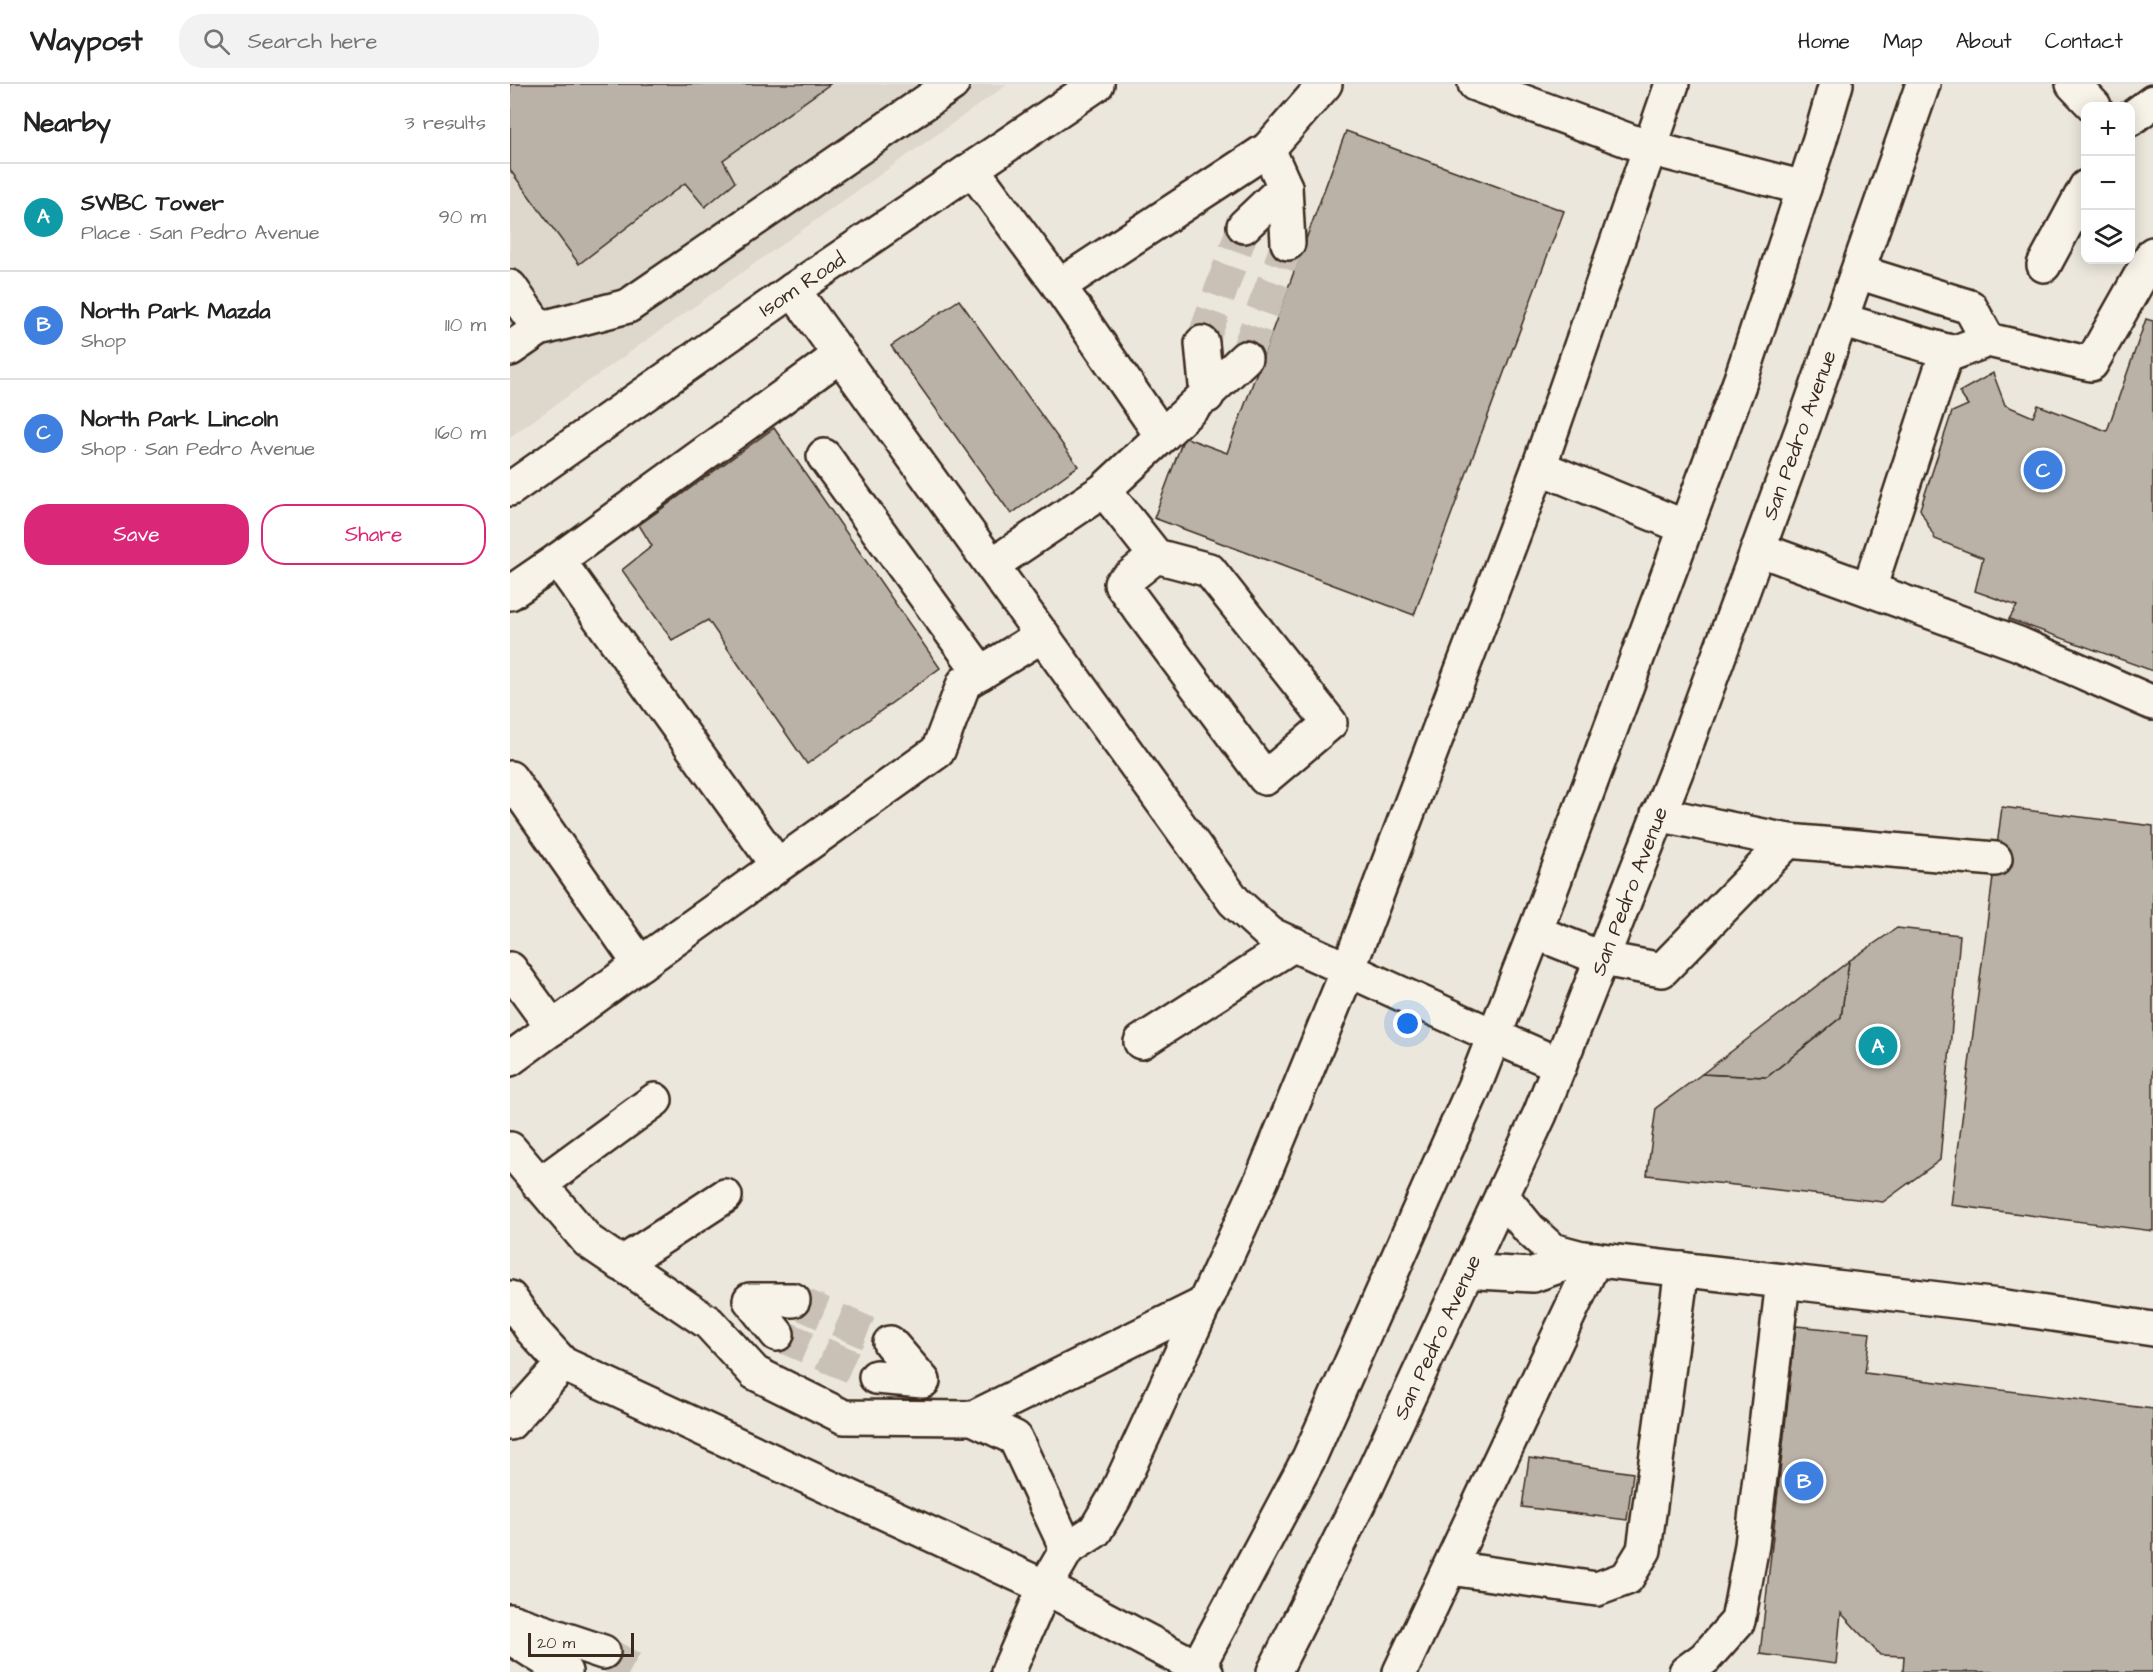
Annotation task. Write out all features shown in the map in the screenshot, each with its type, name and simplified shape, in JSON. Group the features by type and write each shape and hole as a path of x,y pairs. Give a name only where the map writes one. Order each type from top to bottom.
{"main road":[{"path":"510,349 539,329 628,306 952,84"},
{"name":"Isom Road","path":"510,489 793,290 1097,84"},
{"path":"1059,286 1268,149 1325,84"},
{"path":"1475,84 1649,148 1804,188"},
{"path":"1008,1672 1045,1587 1067,1549 1095,1531 1114,1499 1262,1179 1348,970 1539,467 1672,84"},
{"path":"510,1298 532,1330 563,1364 1045,1587 1199,1671 1309,1458 1494,1036 1741,379 1836,84"},
{"name":"San Pedro Avenue","path":"1274,1672 1366,1488 1502,1196 1560,1065 1659,814 1758,549 1923,84"},
{"path":"2073,84 2090,102"},
{"path":"2135,115 2153,102"},
{"path":"1268,149 1285,187 1288,243"},
{"path":"973,170 1059,286 1162,436"},
{"path":"1244,226 1285,187"},
{"path":"2044,265 2081,195"},
{"path":"1841,320 1953,353 1988,340 2091,364 2153,254"},
{"path":"1858,272 1970,307 1988,340"},
{"path":"510,287 539,329"},
{"path":"793,290 1234,901 1270,934 1560,1065"},
{"path":"1202,343 1207,396"},
{"path":"1869,589 1947,351"},
{"path":"510,593 558,561 839,356"},
{"path":"992,565 1104,490 1245,358"},
{"path":"824,456 981,673"},
{"path":"1539,467 1685,527"},
{"path":"1104,490 1156,556 1209,570 1330,723 1265,778 1121,584 1156,556"},
{"path":"1758,549 2019,644 2153,703"},
{"path":"558,561 777,866"},
{"path":"510,1059 938,750 964,683 1043,635"},
{"path":"510,778 640,964"},
{"path":"1659,814 1788,841 1995,859"},
{"path":"1535,932 1603,959 1662,970 1788,841"},
{"path":"1141,1042 1294,944"},
{"path":"510,969 553,1028"},
{"path":"539,1185 655,1100"},
{"path":"510,1149 588,1241 709,1323 755,1373 844,1417 973,1418 1204,1304"},
{"path":"621,1264 725,1196"},
{"path":"1502,1196 1529,1229 1552,1250 1588,1259 1999,1305 2153,1329"},
{"path":"1469,1267 1479,1272 1533,1275 1588,1259"},
{"path":"1400,1672 1450,1568 1588,1259"},
{"path":"1450,1568 1597,1589 1628,1578 1644,1550 1682,1269"},
{"path":"1686,1672 1705,1658 1738,1621 1752,1545 1783,1281"},
{"path":"709,1323 750,1299 793,1300"},
{"path":"750,1299 777,1334"},
{"path":"890,1343 923,1382 933,1419"},
{"path":"510,1423 563,1364"},
{"path":"876,1377 923,1382"},
{"path":"973,1418 1015,1438 1067,1549"},
{"path":"510,1621 588,1664"},
{"path":"510,1628 588,1664"},
{"path":"510,1637 588,1664"},
{"path":"510,1648 539,1672"}],"shaded area":[{"path":"510,84 1008,84 510,437"}],"building":[{"path":"510,84 830,84 723,160 735,182 705,207 685,183 579,264 510,170"},
{"path":"1346,131 1564,211 1414,615 1154,518 1184,437 1227,453"},
{"path":"959,300 1078,466 1011,514 891,346"},
{"path":"2146,319 2153,321 2153,671 2009,619 2017,606 1975,591 1983,558 1935,539 1920,509 1952,412 1968,405 1959,392 1993,373 2005,405 2033,417 2038,405 2107,431"},
{"path":"774,428 940,668 807,764 708,620 672,640 622,570 652,546 639,525"},
{"path":"2002,807 2153,826 2153,1231 1951,1205"},
{"path":"1897,928 1960,935 1940,1160 1883,1202 1647,1175 1656,1108 1702,1074 1767,1077 1841,1017 1849,961"},
{"path":"1849,961 1841,1017 1767,1077 1702,1074"},
{"path":"1796,1326 1870,1333 1865,1373 2153,1409 2153,1672 1903,1672 1904,1656 1880,1655 1841,1613 1836,1664 1760,1654"},
{"path":"1529,1458 1633,1473 1627,1520 1522,1507"}],"tunnel":[{"path":"1202,343 1244,226"},
{"path":"1245,358 1288,243"},
{"path":"793,1300 890,1343"},
{"path":"777,1334 876,1377"},
{"path":"603,1652 639,1672"}],"place":[{"name":"North Park Lincoln","path":"2043,470"},
{"name":"SWBC Tower","path":"1878,1046"},
{"name":"North Park Mazda","path":"1804,1481"}]}
